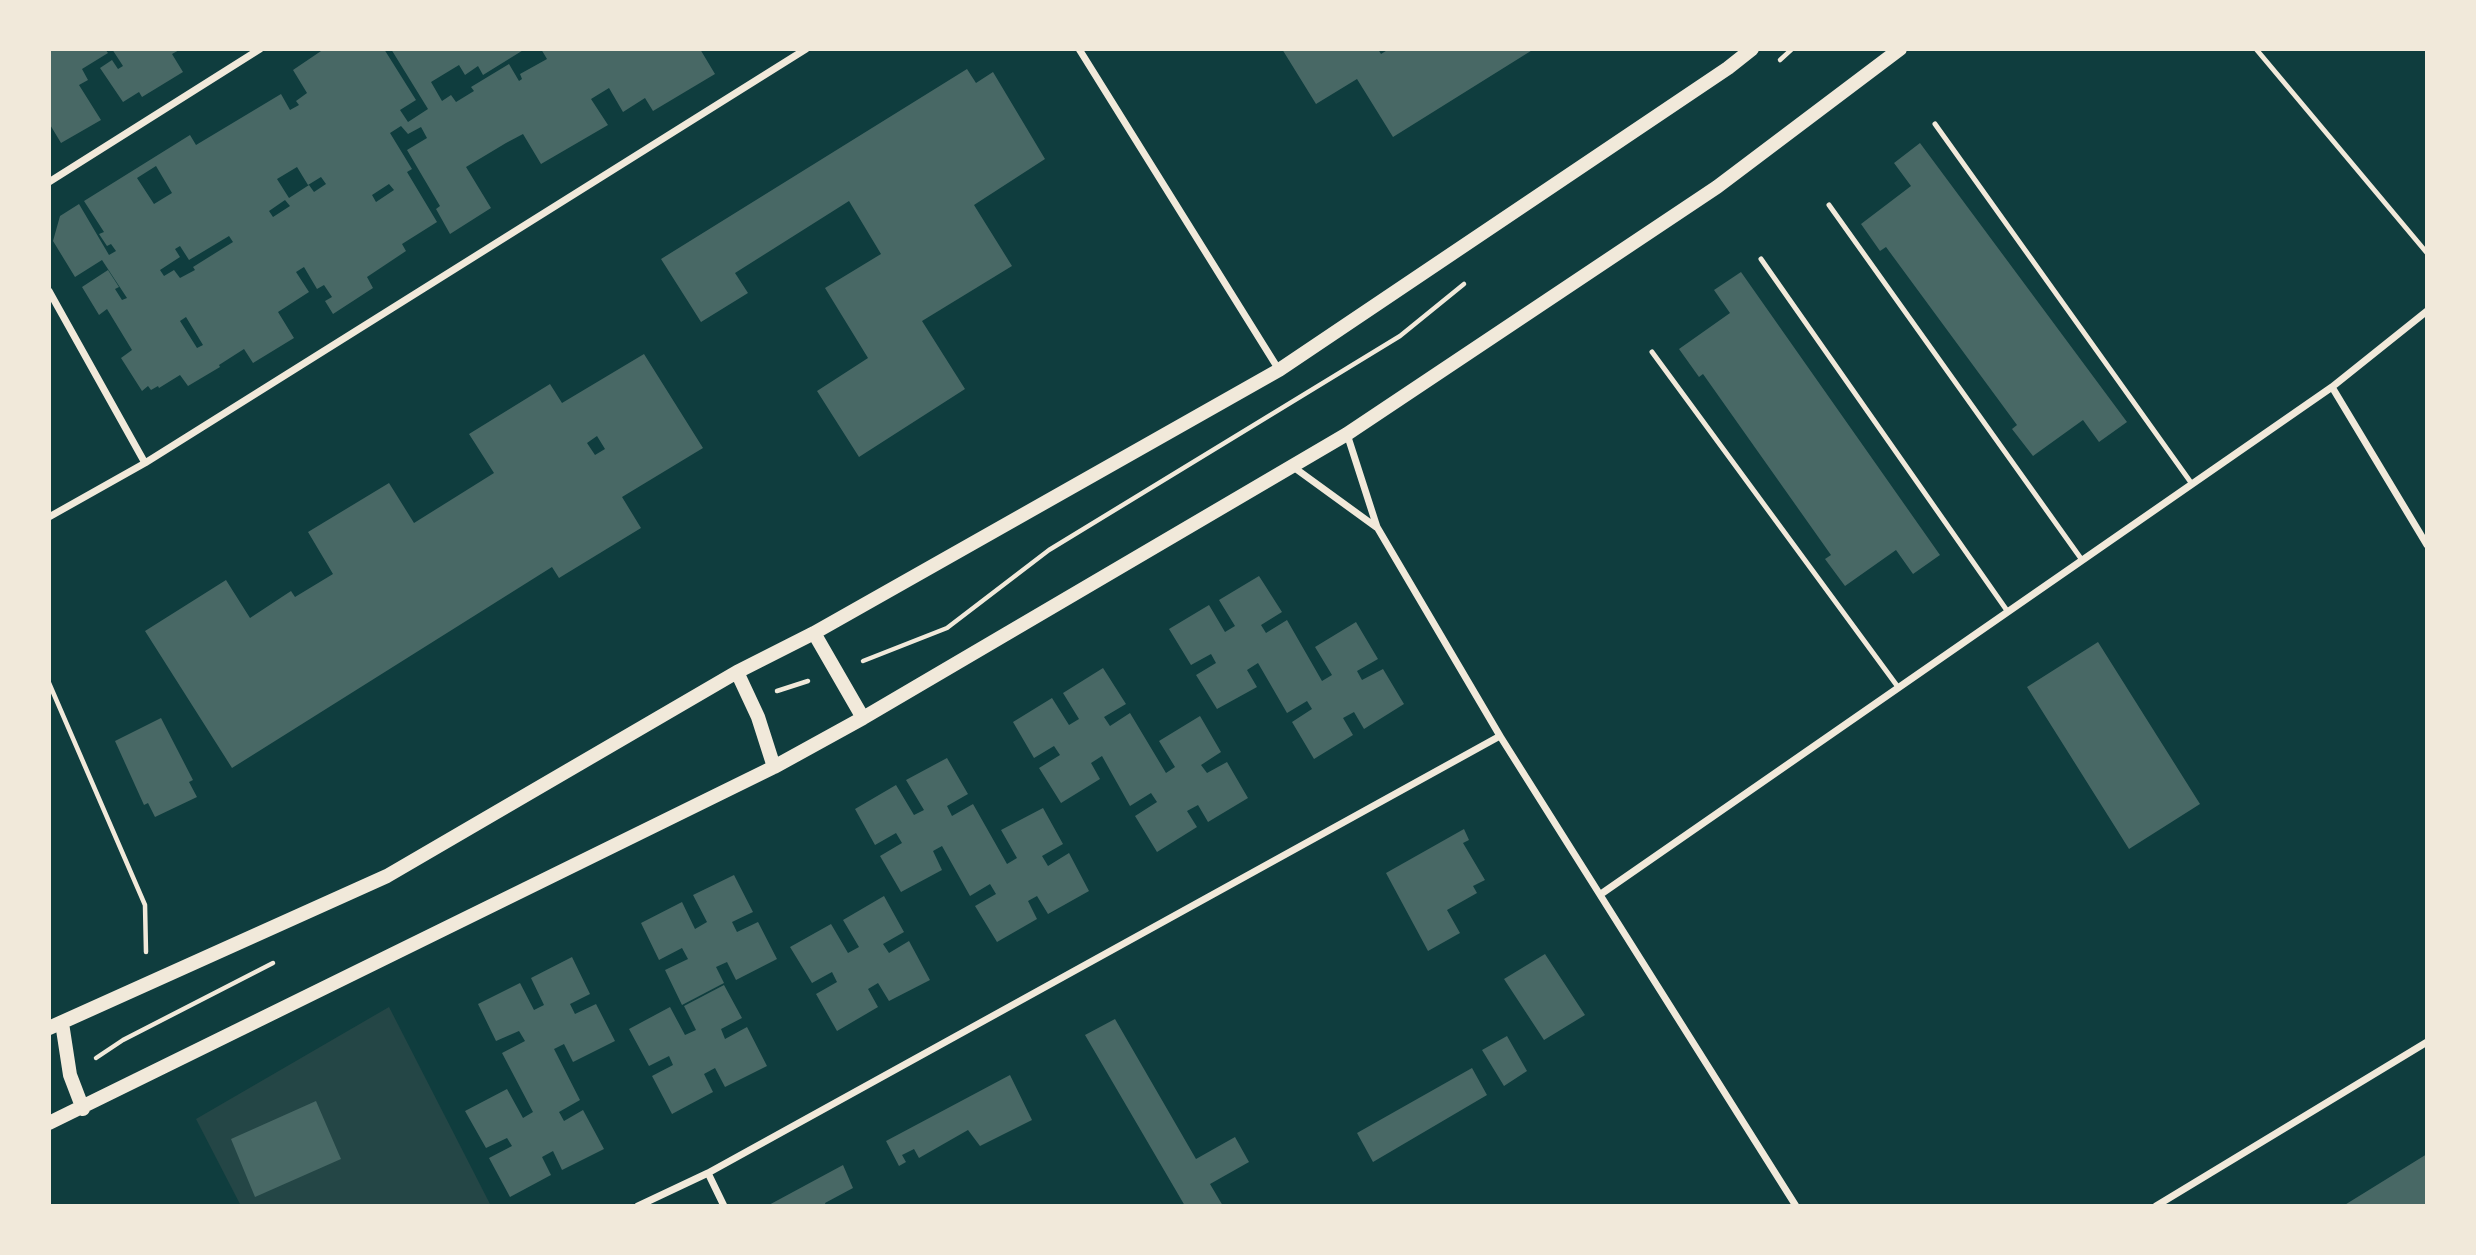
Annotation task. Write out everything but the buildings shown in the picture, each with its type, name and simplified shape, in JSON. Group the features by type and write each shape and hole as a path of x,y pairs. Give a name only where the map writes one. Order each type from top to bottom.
{"main road":[{"path":"83,1108 55,1025 387,876 737,672 814,633 1279,370 1716,76 1752,49"},
{"path":"49,1123 774,767 863,718 1347,434 1717,187 1900,49"},
{"path":"814,633 863,718"},
{"path":"737,672 758,717 774,767"}],"street":[{"path":"49,182 260,49"},
{"path":"49,517 145,463 806,49"},
{"path":"1079,49 1279,370"},
{"path":"49,291 145,463"},
{"path":"1601,894 2332,387 2427,312"},
{"path":"2332,387 2427,545"},
{"path":"1347,434 1377,527 1500,736 1796,1206"},
{"path":"1292,466 1377,527"},
{"path":"638,1206 708,1173 1500,736"},
{"path":"2157,1206 2427,1042"},
{"path":"708,1173 724,1206"}],"lane":[{"path":"2256,49 2427,253"},
{"path":"1935,124 2192,484"},
{"path":"1829,205 2082,560"},
{"path":"1761,259 2008,612"},
{"path":"1652,352 1898,687"}],"path":[{"path":"49,683 145,905 147,985"}],"shaded area":[{"path":"389,1007 491,1206 241,1206 196,1119"}]}
